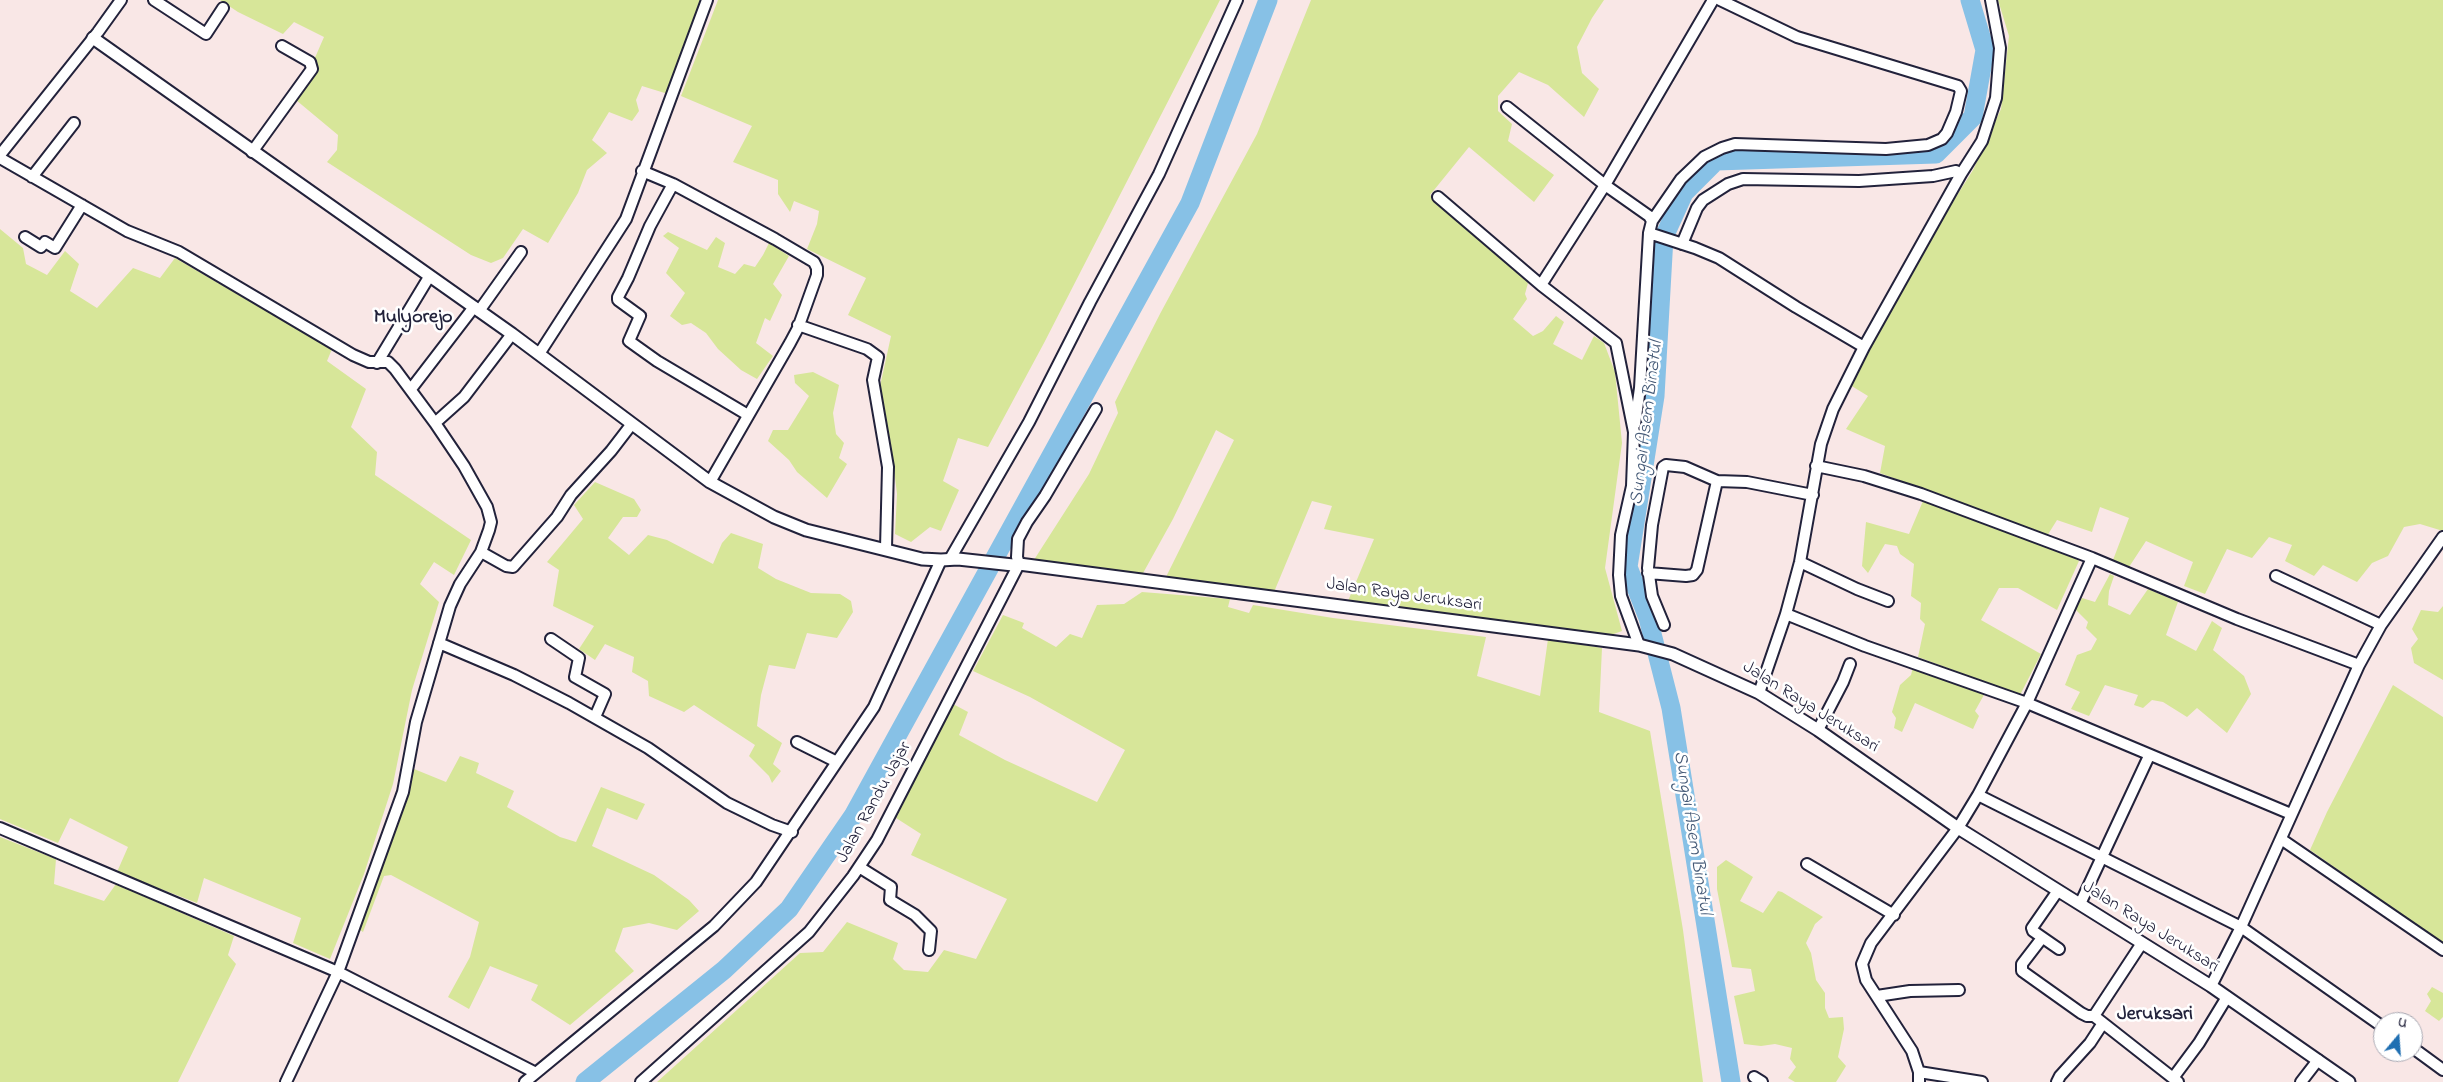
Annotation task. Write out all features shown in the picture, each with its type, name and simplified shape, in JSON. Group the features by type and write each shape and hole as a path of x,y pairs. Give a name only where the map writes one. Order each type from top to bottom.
{"street":[{"path":"121,0 0,157 127,231 179,252 358,358 390,364 435,423 464,466 487,507 491,522 481,552 460,584 450,606 414,731 403,792 338,972 286,1082"},
{"path":"154,0 206,34 223,8"},
{"path":"539,354 626,219 642,171 707,0"},
{"path":"525,1082 714,926 756,882 792,832 836,762 874,707 950,559 1029,422 1085,311 1159,174 1236,0"},
{"path":"1541,285 1605,185 1713,0"},
{"path":"1641,645 1622,596 1619,575 1621,535 1632,486 1634,432 1640,388 1652,221 1681,179 1704,156 1722,148 1735,144 1886,149 1928,145 1942,139 1947,133 1956,112 1961,91 1958,86 1797,37 1720,0"},
{"path":"1759,693 1786,614 1800,562 1813,495 1816,466 1833,409 1864,347 1982,141 1996,98 2000,48 1990,0"},
{"name":"Jalan Raya Jeruksari","path":"93,38 512,334 630,425 710,482 774,517 806,530 922,558 1016,565 1641,645 1673,654 1759,693 1818,730 1958,828 2057,892 2080,904 2211,986 2349,1082"},
{"path":"252,152 312,70 310,62 282,46"},
{"path":"1507,107 1652,221"},
{"path":"32,177 74,123"},
{"path":"642,171 673,184 775,239 816,264 817,275 790,343 710,482"},
{"path":"1681,244 1697,208 1703,200 1728,184 1743,179 1860,180 1933,176 1956,171 1962,174"},
{"path":"673,184 650,226 618,297 618,300 640,316 629,341 657,361 748,415"},
{"path":"1438,197 1541,285 1616,343 1634,432"},
{"path":"25,237 41,247 45,242 55,248 82,205"},
{"path":"1652,234 1719,258 1864,347"},
{"path":"411,390 521,252"},
{"path":"377,362 429,277"},
{"path":"798,324 867,349 878,357 873,380 888,467 886,548"},
{"path":"435,423 464,397 512,334"},
{"path":"1016,565 1018,539 1022,531 1046,496 1096,409"},
{"path":"481,552 513,568 558,517 571,495 611,451 630,425"},
{"path":"1664,625 1652,596 1648,573 1652,525 1663,467 1666,465 1685,468 1717,481 1747,482 1813,495"},
{"path":"1816,466 1864,476 1922,494 2092,558 2237,619 2358,665"},
{"path":"1648,573 1686,576 1693,574 1697,570 1717,481"},
{"path":"2211,986 2241,927 2358,665 2381,625 2443,537"},
{"path":"1982,1082 1919,1077 1912,1051 1866,980 1862,964 1871,943 1958,828 1978,795 2027,704 2092,558"},
{"path":"1800,562 1857,589 1888,601"},
{"name":"Jalan Randu Jajar","path":"641,1082 809,932 864,870 877,840 1016,565"},
{"path":"2276,576 2381,625"},
{"path":"1786,614 1865,646 2027,704 2291,814"},
{"path":"551,640 579,658 575,677 605,694 595,718"},
{"path":"439,643 514,675 595,718 648,748 727,803 772,825 792,832"},
{"path":"1818,730 1844,682 1850,664"},
{"path":"797,742 836,762"},
{"path":"2080,904 2149,756"},
{"path":"1978,795 2241,927 2373,1020"},
{"path":"0,828 338,972 536,1073"},
{"path":"2281,839 2443,950"},
{"path":"1807,864 1894,915"},
{"path":"864,870 891,887 890,900 915,915 931,931 929,950"},
{"path":"2057,892 2032,928 2033,932 2058,949"},
{"path":"2042,938 2022,964 2022,971 2081,1013 2087,1016 2094,1016 2176,1080 2227,997"},
{"path":"2094,1016 2142,943"},
{"path":"1877,996 1910,991 1959,990"},
{"path":"2057,1082 2060,1076 2087,1047 2103,1023"},
{"path":"2423,1055 2443,1070"},
{"path":"2300,1082 2318,1060"}],"green space":[{"path":"220,0 702,0 668,94 642,86 636,100 639,111 632,121 609,112 592,140 607,153 587,170 578,193 548,243 523,229 503,258 491,263 471,255 327,162 337,150 338,135 296,100 313,78 317,64 314,60 324,37 294,22 283,34 238,12"},
{"path":"718,0 1220,0 1044,343 988,447 958,438 943,481 959,490 941,531 930,527 911,542 895,534 897,494 891,445 879,391 891,336 848,315 866,278 807,249 817,224 819,211 794,201 790,212 778,194 778,180 733,162 752,126 681,96"},
{"path":"1311,0 1604,0 1577,47 1582,73 1599,89 1584,117 1548,85 1519,72 1498,96 1498,111 1512,124 1508,141 1554,175 1534,202 1469,147 1430,195 1528,283 1525,294 1527,299 1513,319 1533,336 1543,331 1556,316 1564,322 1553,344 1582,360 1594,336 1604,343 1615,372 1622,443 1605,568 1622,631 1608,636 1348,601 1374,539 1324,529 1332,506 1312,501 1274,592 1165,579 1234,440 1216,430 1173,519 1142,575 1032,563 1089,474 1118,413 1115,402 1257,134"},
{"path":"1998,0 2443,0 2443,531 2420,524 2404,527 2388,556 2372,563 2357,582 2323,565 2314,576 2285,561 2292,545 2269,537 2252,558 2227,549 2205,594 2184,586 2193,562 2146,541 2129,567 2113,560 2129,518 2100,507 2092,532 2057,520 2047,536 1880,473 1885,446 1846,429 1868,396 1850,385 1927,243 1973,170 2001,109 2009,36"},
{"path":"0,229 23,248 26,264 47,275 65,251 79,264 70,291 97,308 133,268 160,278 175,258 332,349 327,361 366,389 351,427 377,452 375,475 471,540 454,575 434,562 420,584 439,602 412,690 393,784 364,874 330,959 293,943 301,918 204,878 197,903 117,872 128,847 70,818 58,843 0,819"},
{"path":"668,232 707,250 716,237 725,243 718,267 735,274 744,264 755,267 769,243 789,256 773,284 782,295 770,321 765,318 756,343 773,356 757,379 741,370 718,349 706,333 691,323 682,325 670,316 685,293 666,273 679,248 663,236"},
{"path":"813,372 839,385 833,413 836,434 844,443 839,458 847,464 827,498 797,472 789,460 768,441 773,430 788,430 809,396 795,383 794,375"},
{"path":"595,482 634,499 641,510 637,517 623,517 608,538 629,555 648,535 667,540 713,564 722,543 731,533 763,544 758,568 776,579 811,593 840,594 851,601 853,612 837,638 807,633 795,669 769,665 761,695 757,726 782,743 773,764 781,771 772,783 769,776 749,756 755,745 694,705 684,712 649,696 648,681 632,672 634,657 605,644 595,660 579,649 594,626 553,606 559,570 547,562 583,519 574,505"},
{"path":"1923,501 2069,553 2079,561 2057,610 2018,588 1999,588 1981,620 2041,654 2020,695 1918,657 1925,624 1920,619 1921,603 1911,596 1914,564 1900,554 1897,546 1885,544 1868,573 1862,566 1866,522 1909,534"},
{"path":"2110,574 2114,576 2109,591 2108,605 2130,615 2148,589 2178,602 2166,635 2196,651 2212,621 2222,628 2213,650 2244,676 2251,694 2227,733 2197,708 2187,717 2163,702 2152,700 2143,708 2134,705 2138,695 2105,685 2089,716 2071,709 2080,692 2065,685 2077,655 2091,650 2097,639 2086,628 2088,622 2075,609 2082,598 2095,602"},
{"path":"1142,592 1230,599 1228,607 1249,613 1253,605 1333,618 1486,637 1477,676 1540,696 1548,639 1602,648 1599,712 1650,731 1683,930 1703,1082 657,1082 800,953 823,952 847,922 898,943 893,959 904,970 928,972 944,950 976,959 1007,899 911,855 921,834 896,818 953,704 968,712 959,735 1005,760 1097,802 1125,750 1030,697 973,671 1003,615 1024,623 1022,628 1056,647 1070,634 1082,638 1097,605 1124,604"},
{"path":"2443,606 2443,680 2414,663 2411,648 2418,639 2412,629 2421,610 2438,612"},
{"path":"1913,667 1985,693 1975,711 1979,716 1973,729 1915,703 1902,732 1894,728 1896,718 1892,712 1900,685 1911,675"},
{"path":"2393,685 2443,717 2443,944 2310,850 2327,812"},
{"path":"460,756 479,763 476,773 514,791 507,807 560,837 576,842 601,787 645,804 637,820 607,808 592,846 654,875 689,900 699,911 677,930 649,923 623,928 615,951 634,971 570,1025 531,1000 538,985 490,966 469,1009 448,997 470,957 479,922 391,875 384,876 363,932 356,927 414,769 446,782"},
{"path":"0,837 56,859 54,884 104,901 116,884 234,936 228,955 236,964 178,1082 0,1082"},
{"path":"1726,860 1753,877 1740,901 1763,913 1778,891 1823,917 1815,924 1806,943 1811,953 1816,980 1825,993 1825,1008 1829,1018 1843,1017 1844,1029 1838,1057 1846,1066 1836,1082 1795,1082 1788,1078 1796,1067 1790,1059 1792,1048 1775,1044 1761,1046 1744,1044 1734,996 1755,991 1751,969 1732,967 1717,889 1717,867"},
{"path":"2432,987 2443,993 2443,1017 2439,1021 2425,1011 2431,1001 2427,994"}],"waterway":[{"path":"585,1082 724,970 789,909 853,816 1190,203 1268,0"},
{"name":"Sungai Asem Binatul","path":"1731,1082 1671,708 1648,618 1628,567 1655,396 1664,237 1684,193 1716,161 1936,154 1973,117 1985,50 1970,0"}],"district":[{"name":"Mulyorejo","path":"413,319"},
{"name":"Jeruksari","path":"2155,1016"}]}
